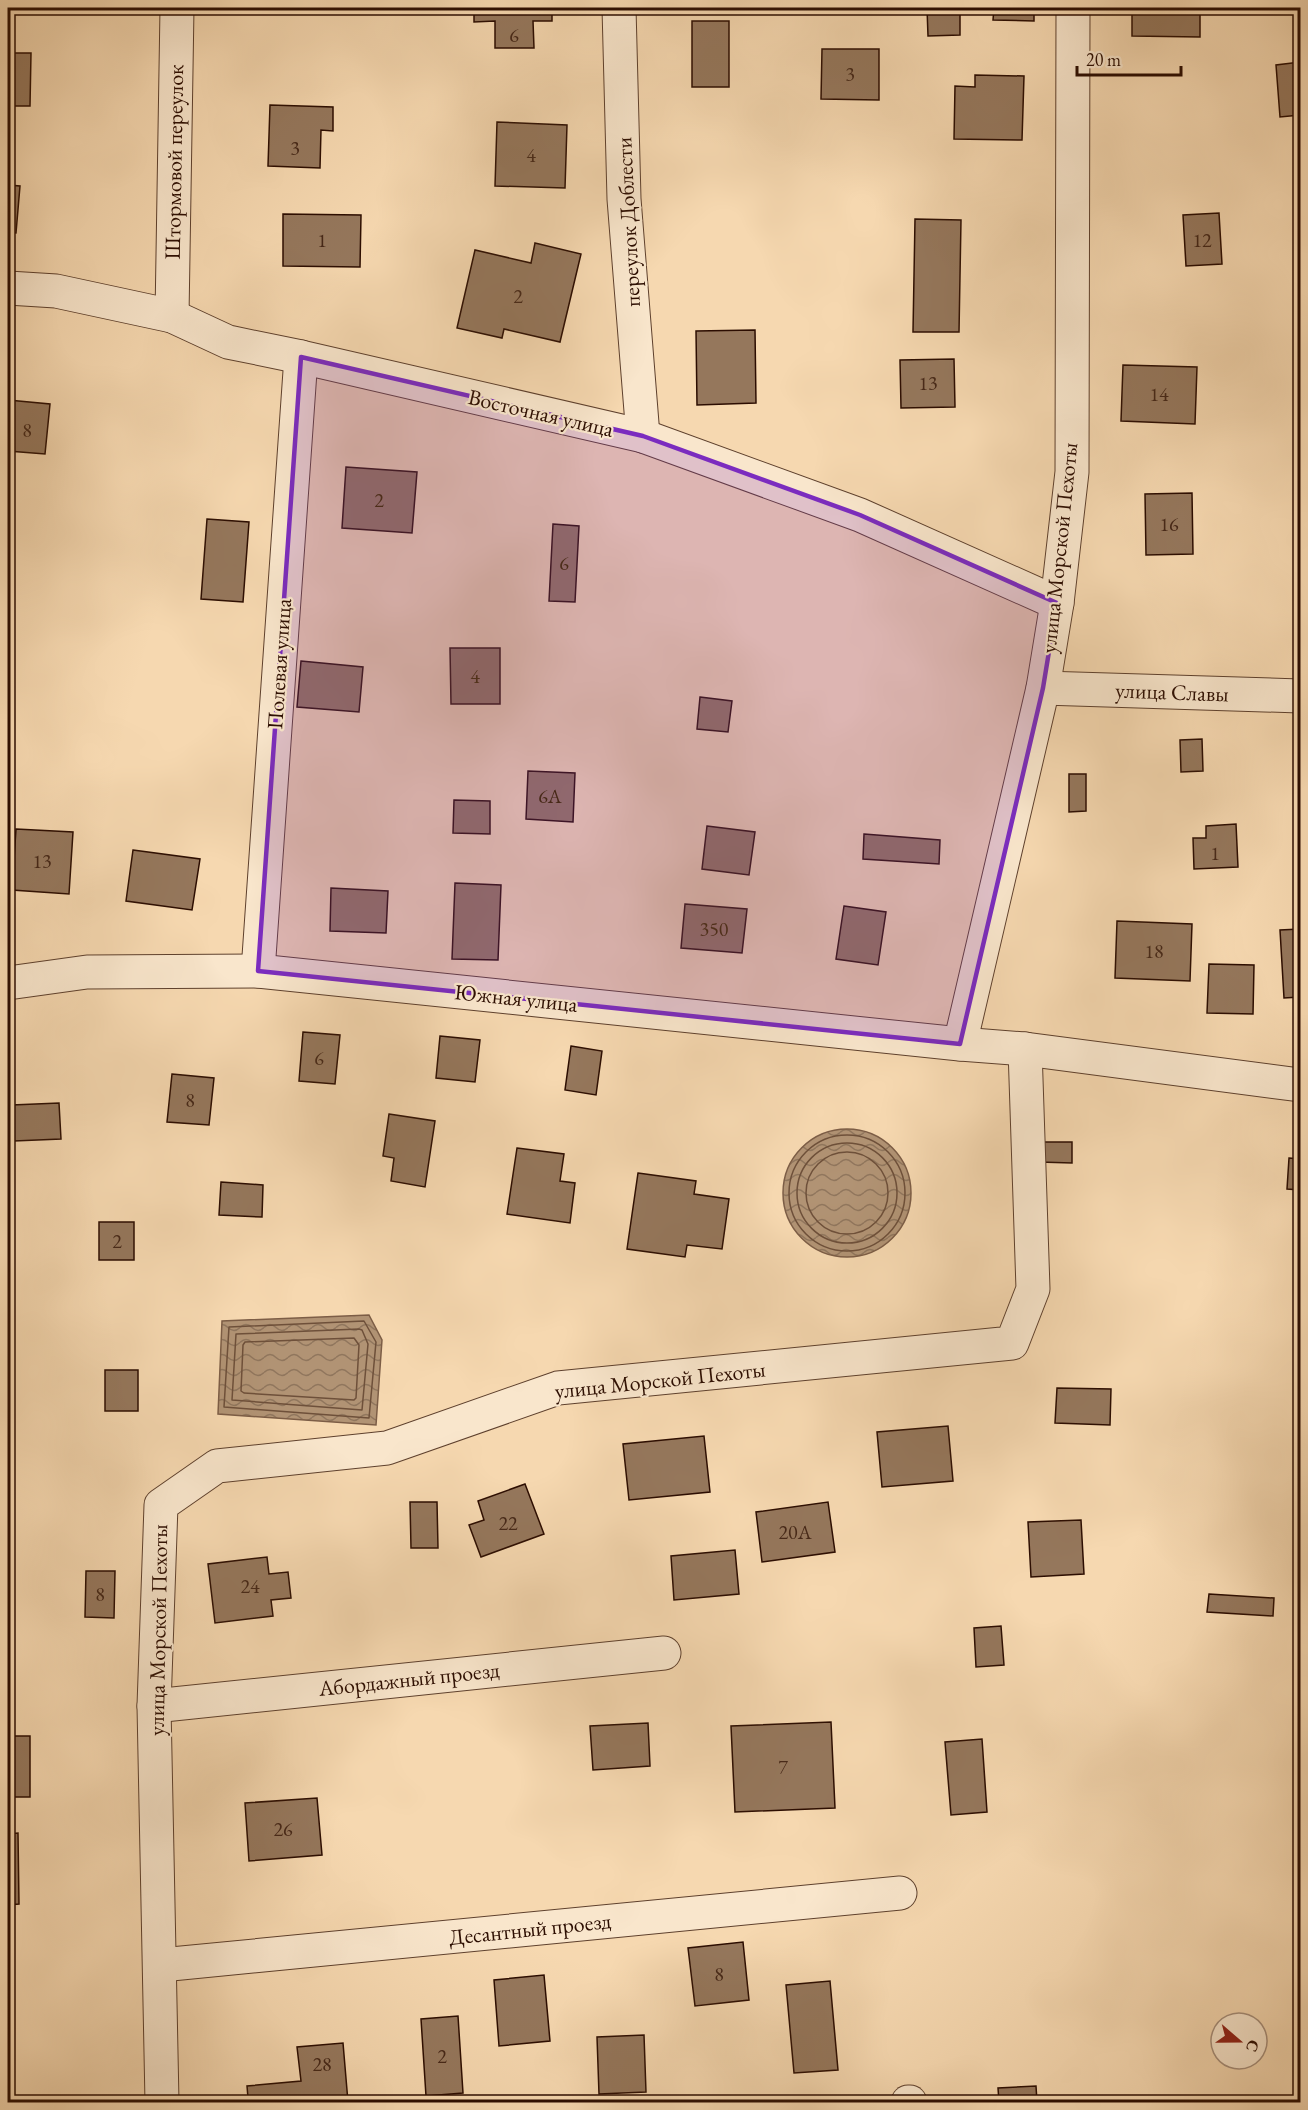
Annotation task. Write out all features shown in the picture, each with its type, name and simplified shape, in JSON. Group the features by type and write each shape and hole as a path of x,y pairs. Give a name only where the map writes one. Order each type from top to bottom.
{"street":[{"name":"Штормовой переулок","path":"172,316 177,8"},
{"name":"переулок Доблести","path":"619,8 624,199 643,436"},
{"name":"улица Морской Пехоты","path":"960,1044 1043,688 1057,603 1072,471 1072,8"},
{"name":"Восточная улица","path":"8,288 56,291 172,316 228,342 643,436 860,515 1057,603"},
{"name":"Полевая улица","path":"258,972 301,357"},
{"name":"улица Славы","path":"1043,688 1300,696"},
{"name":"Южная улица","path":"8,983 87,972 258,972 1025,1049 1300,1085"},
{"name":"улица Морской Пехоты","path":"162,2103 154,1706 161,1505 217,1466 387,1448 558,1388 1012,1343 1033,1289 1025,1049"},
{"name":"Абордажный проезд","path":"154,1706 664,1653"},
{"name":"Десантный проезд","path":"161,1965 900,1893"}],"highlighted area":[{"path":"301,357 643,436 860,515 1057,603 1043,688 960,1044 258,971"}],"water":[{"path":"847,1129 871,1134 892,1148 906,1169 911,1193 906,1217 892,1238 871,1252 847,1257 823,1252 802,1238 788,1217 783,1193 788,1169 802,1148 823,1134"},
{"path":"369,1315 382,1340 376,1425 218,1414 222,1321"}],"building":[{"path":"474,8 552,8 552,21 533,21 534,48 495,48 495,21 474,22"},
{"path":"927,8 960,8 960,35 928,36"},
{"path":"994,8 1034,8 1034,21 993,20"},
{"path":"1132,8 1200,8 1200,37 1132,36"},
{"path":"692,21 729,21 729,87 692,87"},
{"path":"822,49 879,49 879,100 821,99"},
{"path":"8,53 31,53 30,106 8,106"},
{"path":"1300,62 1300,115 1280,117 1276,65"},
{"path":"975,75 1024,76 1022,140 954,139 955,86 975,87"},
{"path":"270,105 333,107 333,131 321,130 320,168 268,166"},
{"path":"497,122 567,125 565,188 495,186"},
{"path":"8,185 20,186 16,233 8,232"},
{"path":"1219,213 1222,264 1186,266 1183,215"},
{"path":"283,214 361,215 360,267 283,266"},
{"path":"915,219 961,220 959,332 913,332"},
{"path":"535,243 581,254 560,342 504,329 502,338 457,328 475,250 531,263"},
{"path":"755,330 756,403 697,405 696,331"},
{"path":"954,359 955,407 901,408 900,360"},
{"path":"1123,365 1197,367 1195,424 1121,421"},
{"path":"8,400 50,404 45,454 8,451"},
{"path":"346,467 417,472 412,533 342,528"},
{"path":"1192,493 1193,554 1146,555 1145,494"},
{"path":"207,519 249,522 243,602 201,599"},
{"path":"553,524 579,526 575,602 549,601"},
{"path":"450,648 500,648 500,704 451,704"},
{"path":"301,661 363,667 359,712 297,707"},
{"path":"700,697 732,701 728,732 697,729"},
{"path":"1202,739 1203,771 1181,772 1180,740"},
{"path":"528,771 575,773 573,822 526,819"},
{"path":"1069,774 1086,774 1086,811 1069,812"},
{"path":"454,800 490,801 490,834 453,833"},
{"path":"1236,824 1238,867 1194,869 1193,838 1206,838 1206,826"},
{"path":"707,826 755,832 749,875 702,869"},
{"path":"16,829 73,832 69,894 12,890"},
{"path":"864,834 940,840 939,864 863,859"},
{"path":"133,850 200,859 192,910 126,901"},
{"path":"455,883 501,885 498,960 452,959"},
{"path":"331,888 388,891 386,933 330,931"},
{"path":"685,904 747,909 742,953 681,948"},
{"path":"844,906 886,912 878,965 836,959"},
{"path":"1117,921 1192,924 1190,981 1115,978"},
{"path":"1300,929 1300,997 1284,998 1280,930"},
{"path":"1209,964 1254,965 1253,1014 1207,1013"},
{"path":"303,1032 340,1035 335,1084 299,1081"},
{"path":"440,1036 480,1040 475,1082 436,1078"},
{"path":"571,1046 602,1051 596,1095 565,1090"},
{"path":"172,1074 214,1078 209,1125 167,1122"},
{"path":"59,1103 61,1139 14,1141 12,1105"},
{"path":"389,1114 435,1121 425,1187 391,1181 394,1158 383,1156"},
{"path":"1040,1142 1072,1142 1072,1163 1039,1162"},
{"path":"517,1148 564,1154 560,1181 575,1183 570,1223 507,1214"},
{"path":"1289,1158 1300,1159 1300,1190 1287,1189"},
{"path":"638,1173 696,1181 694,1194 729,1199 722,1249 687,1245 685,1257 627,1249"},
{"path":"221,1182 263,1185 262,1217 219,1215"},
{"path":"99,1222 134,1222 134,1260 99,1260"},
{"path":"105,1370 138,1370 138,1411 105,1411"},
{"path":"1057,1388 1111,1389 1110,1425 1055,1423"},
{"path":"948,1426 953,1481 882,1487 877,1432"},
{"path":"704,1436 710,1492 629,1500 623,1444"},
{"path":"525,1484 544,1534 481,1557 469,1525 484,1520 478,1501"},
{"path":"410,1502 437,1502 438,1548 411,1548"},
{"path":"828,1502 835,1552 762,1562 756,1512"},
{"path":"1081,1520 1084,1574 1031,1577 1028,1522"},
{"path":"735,1550 739,1594 674,1600 671,1556"},
{"path":"267,1557 269,1574 288,1572 291,1598 271,1600 273,1616 215,1623 208,1564"},
{"path":"86,1571 115,1571 114,1618 85,1617"},
{"path":"1209,1594 1274,1598 1273,1616 1207,1612"},
{"path":"1001,1626 1004,1665 976,1667 974,1628"},
{"path":"831,1722 835,1808 735,1812 731,1726"},
{"path":"648,1723 650,1766 593,1770 590,1726"},
{"path":"8,1736 30,1736 30,1797 8,1797"},
{"path":"982,1739 987,1812 951,1815 945,1742"},
{"path":"317,1798 322,1855 249,1861 245,1803"},
{"path":"18,1833 19,1904 8,1905 8,1834"},
{"path":"743,1942 749,2000 695,2006 688,1948"},
{"path":"544,1975 550,2041 499,2046 494,1980"},
{"path":"830,1981 838,2070 794,2073 786,1985"},
{"path":"458,2016 463,2093 426,2096 421,2019"},
{"path":"644,2035 646,2092 599,2094 597,2037"},
{"path":"343,2043 348,2102 233,2102 233,2099 248,2098 247,2086 301,2081 297,2047"},
{"path":"1036,2086 1037,2102 999,2102 998,2088"}]}
